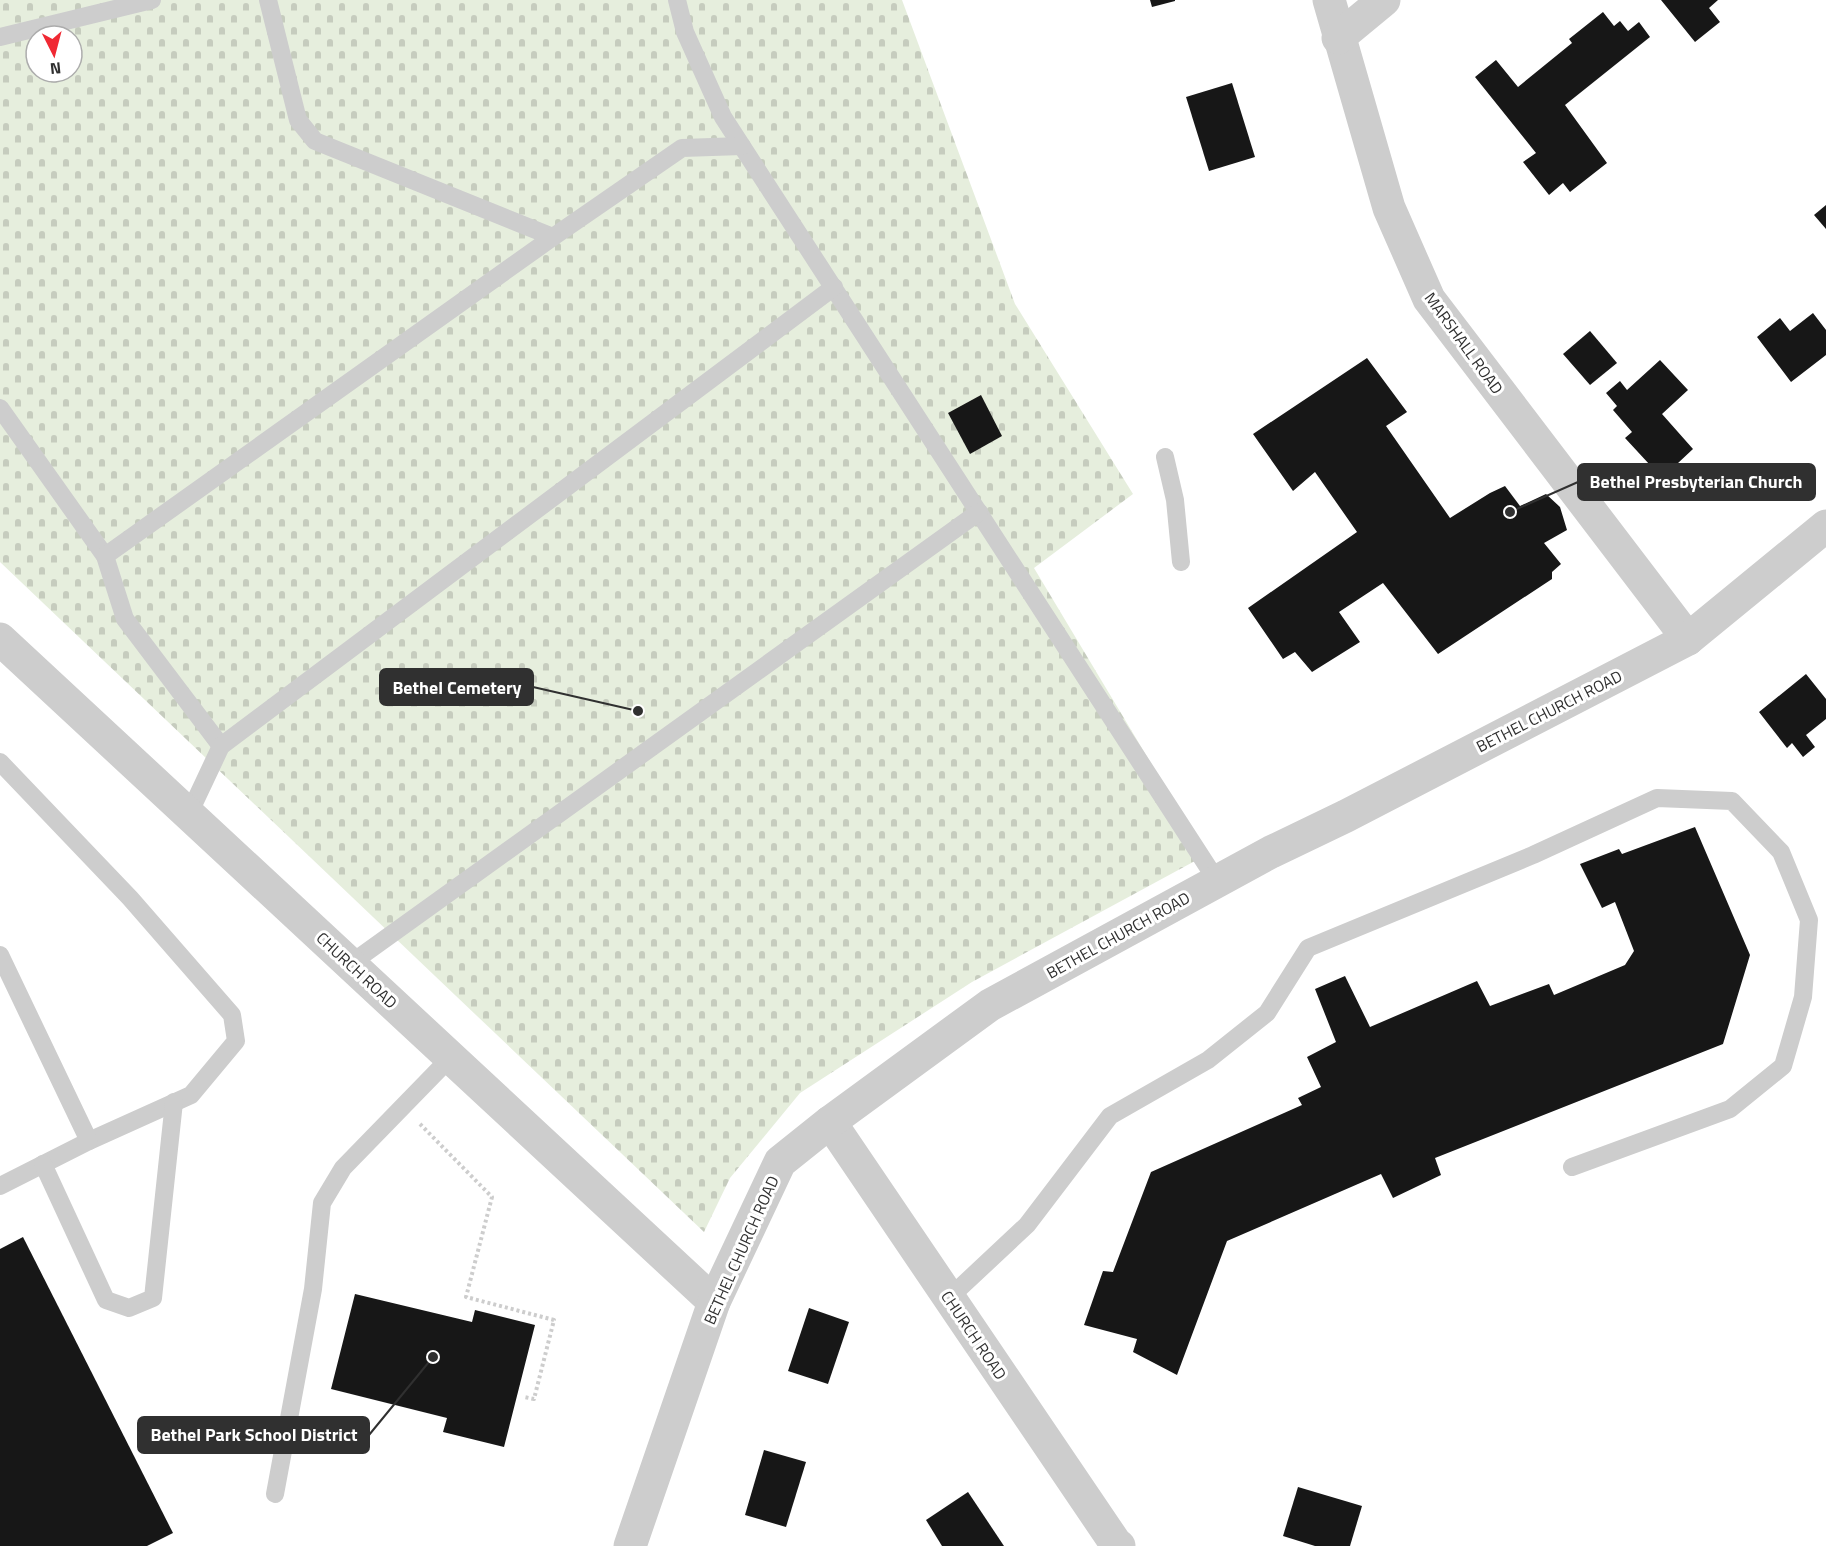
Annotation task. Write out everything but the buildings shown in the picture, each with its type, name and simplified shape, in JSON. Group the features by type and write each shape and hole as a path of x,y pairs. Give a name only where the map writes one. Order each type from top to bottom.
{"street":[{"name":"MARSHALL ROAD","path":"1329,0 1338,38 1389,208 1429,299 1688,639"},
{"path":"1338,38 1384,0"},
{"name":"BETHEL CHURCH ROAD","path":"630,1546 714,1302 780,1162 830,1122 990,1005 1217,881 1688,639 1826,526"},
{"name":"CHURCH ROAD","path":"0,639 714,1302"},
{"name":"CHURCH ROAD","path":"830,1122 1119,1546"}],"lane":[{"path":"0,37 152,0"},
{"path":"268,0 298,120 315,141 553,237"},
{"path":"677,0 685,32 723,117 1217,881"},
{"path":"105,556 553,237 682,148 742,146"},
{"path":"189,814 221,746 834,287"},
{"path":"0,408 105,556 125,620 221,746"},
{"path":"1165,457 1175,500 1181,562"},
{"path":"350,964 979,512"},
{"path":"0,762 130,898 232,1015 236,1041 191,1095 2,1181"},
{"path":"949,1298 1027,1225 1110,1116 1208,1060 1267,1013 1308,948 1533,855 1657,798 1732,801 1781,852 1809,920 1803,997 1783,1066 1730,1109 1572,1167"},
{"path":"0,955 89,1141"},
{"path":"275,1494 313,1289 322,1203 343,1168 451,1057"},
{"path":"43,1164 106,1300 129,1308 153,1298 174,1102"}],"path":[{"path":"402,1107 492,1197 466,1297 554,1320 534,1399 524,1397"}],"green space":[{"path":"0,0 902,0 1015,304 1133,494 1034,568 1206,855 972,982 800,1093 730,1178 704,1232 0,562"}],"place":[{"name":"Bethel Presbyterian Church","path":"1510,512"},
{"name":"Bethel Cemetery","path":"638,711"},
{"name":"Bethel Park School District","path":"433,1357"}]}
